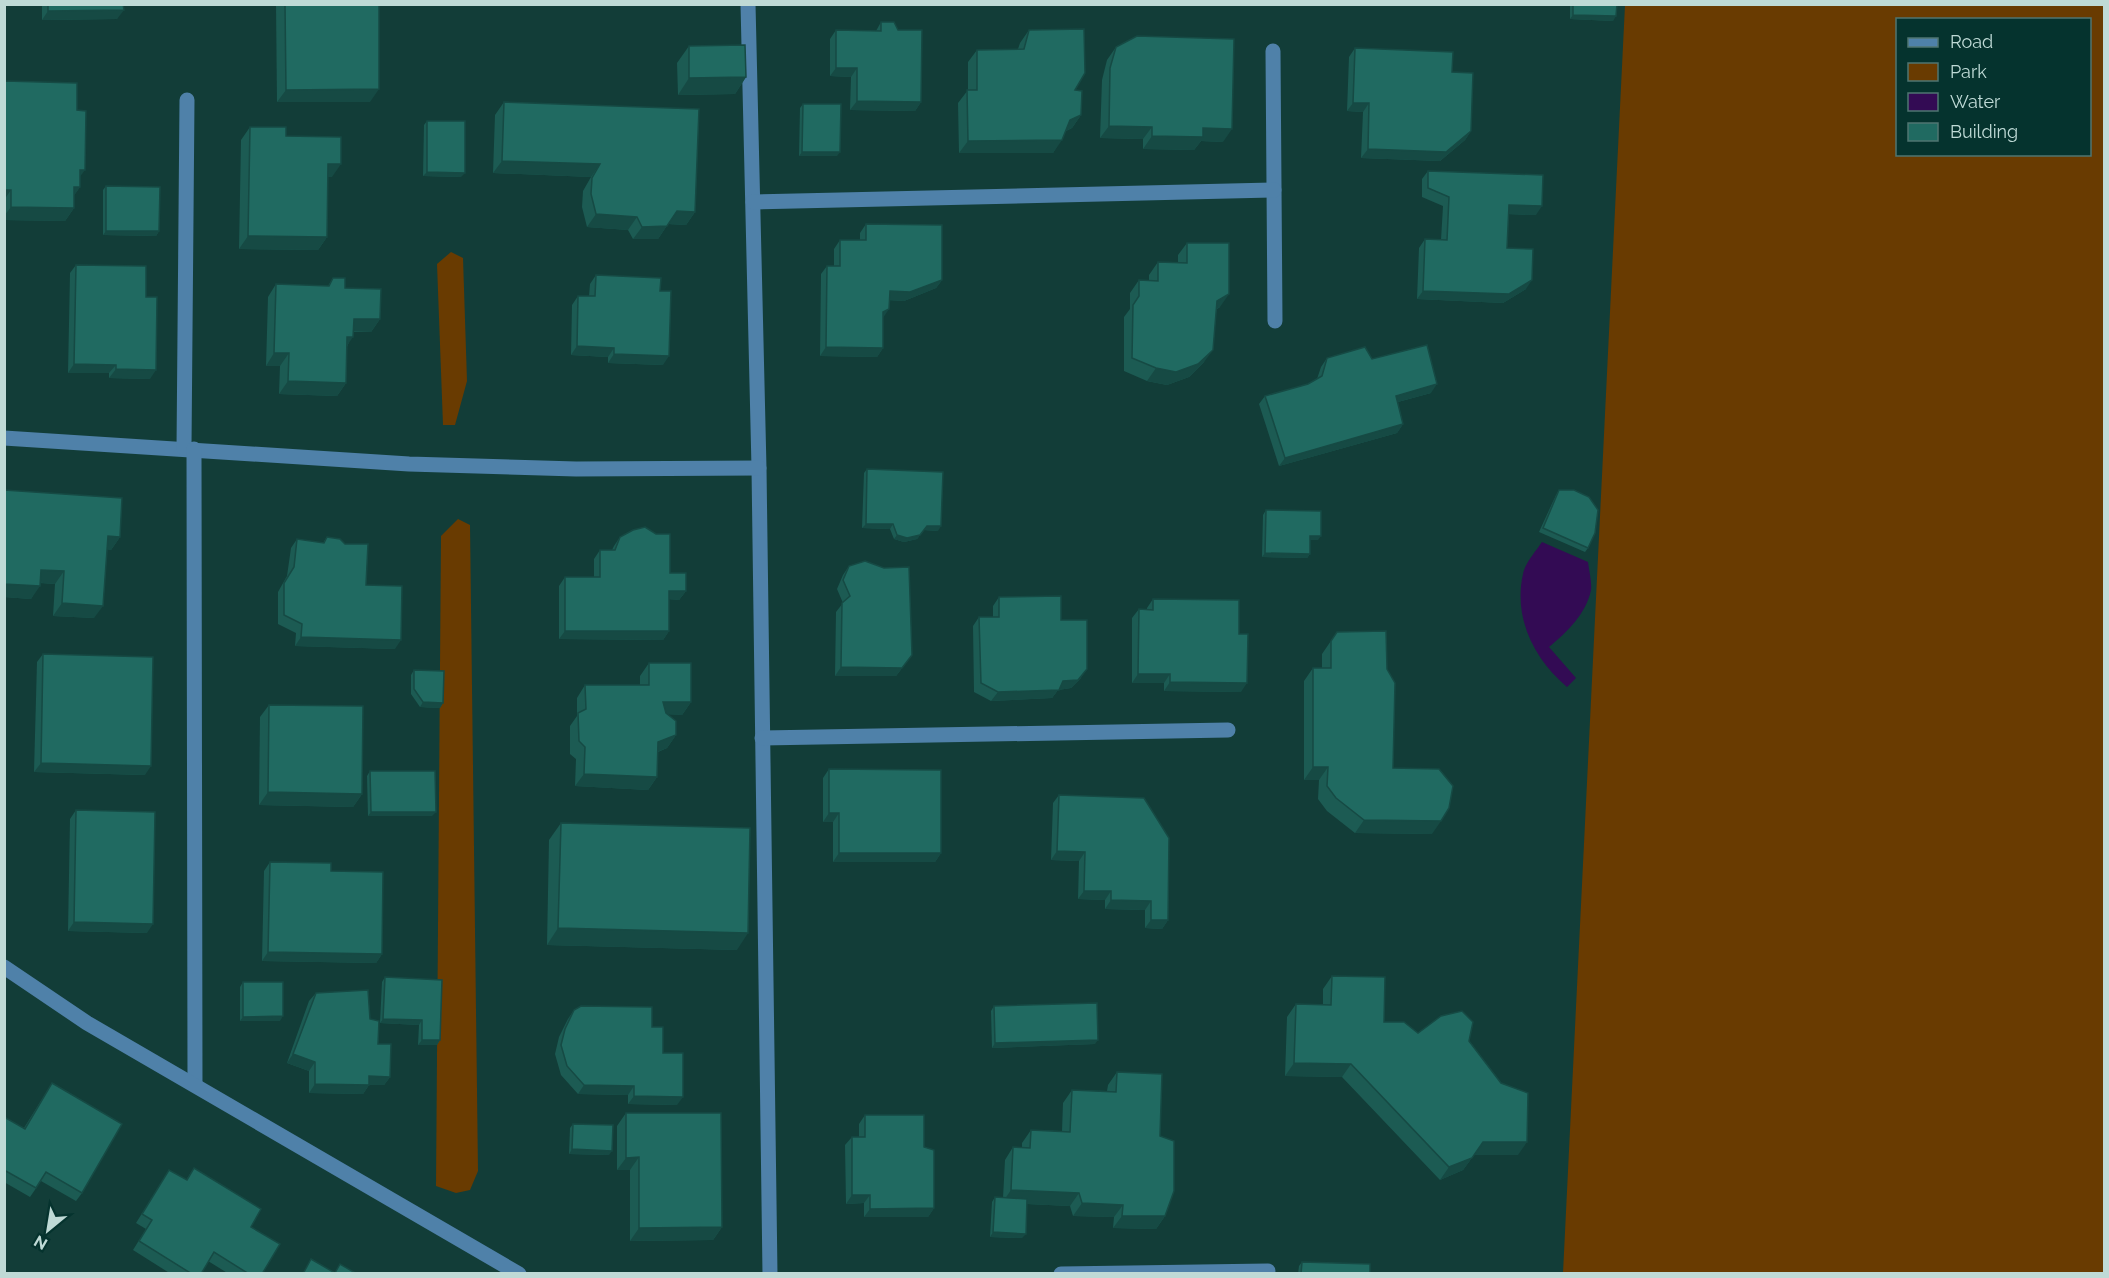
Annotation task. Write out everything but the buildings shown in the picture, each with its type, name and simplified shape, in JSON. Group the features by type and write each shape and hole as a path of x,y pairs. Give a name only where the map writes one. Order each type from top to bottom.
{"street":[{"path":"748,4 759,468 770,1274"},
{"path":"1273,51 1275,321"},
{"path":"187,100 195,1084"},
{"path":"753,202 1274,190"},
{"path":"4,438 409,464 576,469 759,468"},
{"path":"762,738 1228,730"},
{"path":"4,966 87,1023 519,1274"},
{"path":"1061,1274 1268,1271"}],"green space":[{"path":"1625,5 2104,5 2104,1273 1563,1273"},
{"path":"451,252 463,258 467,381 455,425 443,425 437,264"},
{"path":"458,519 470,525 478,1171 470,1190 456,1193 436,1186 441,536"}],"water":[{"path":"1542,542 1588,562 1591,590 1585,607 1569,629 1549,647 1576,678 1567,687 1536,651 1529,637 1521,607 1524,570"}]}
